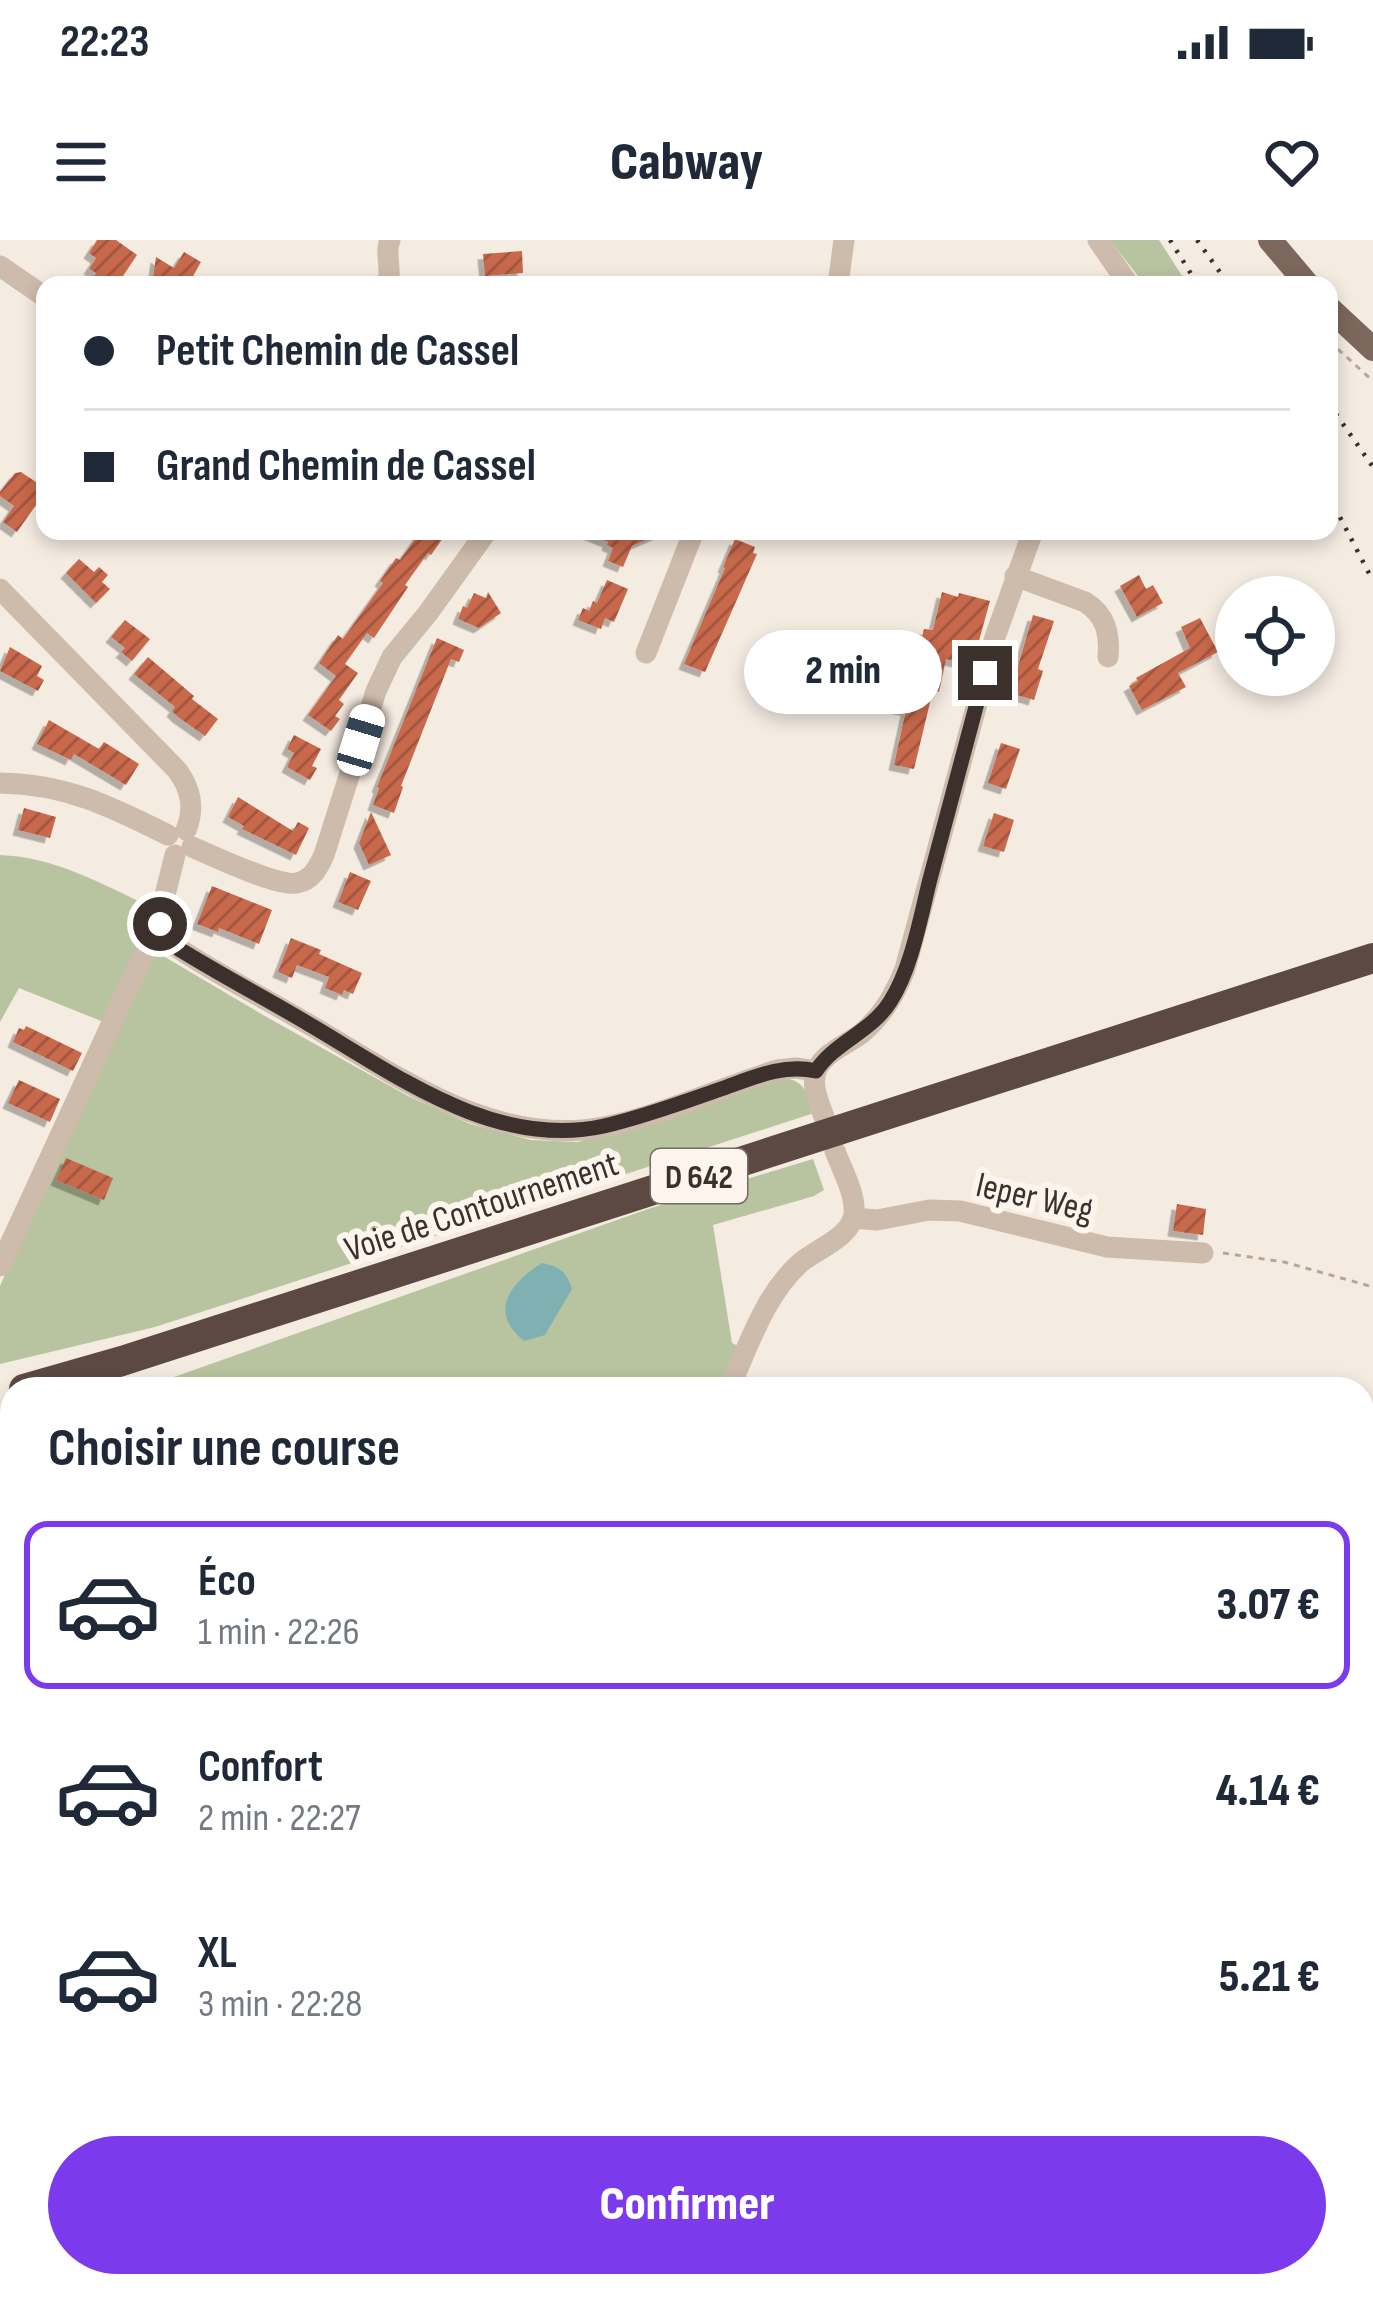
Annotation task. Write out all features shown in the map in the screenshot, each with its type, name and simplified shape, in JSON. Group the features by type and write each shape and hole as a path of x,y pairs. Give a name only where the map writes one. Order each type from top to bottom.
{"highway":[{"name":"Voie de Contournement","path":"63,1377 1373,958"}],"main road":[{"path":"1260,240 1286,276"},
{"path":"1270,240 1300,276"},
{"path":"1338,317 1373,350"},
{"path":"1338,335 1373,368"}],"street":[{"path":"390,240 390,276"},
{"path":"839,276 844,240"},
{"path":"1098,240 1124,276"},
{"path":"0,266 36,290"},
{"path":"0,783 70,791 281,883 298,883 312,876 324,855 372,704 392,657 481,540"},
{"path":"646,653 690,540"},
{"path":"824,1117 816,1071 872,1023 900,981 995,637 1029,540"},
{"path":"1015,577 1095,608 1108,633 1108,657"},
{"path":"0,589 177,770 187,786 192,814 159,915 165,934 179,949 386,1072 465,1110 520,1127 587,1130 777,1070 816,1071"},
{"path":"0,1266 141,960 149,946 165,934"},
{"path":"735,1377 780,1285 854,1218 835,1150"},
{"name":"Ieper Weg","path":"854,1218 877,1220 948,1210 1107,1246 1203,1252"}],"path":[{"path":"1338,349 1373,381"},
{"path":"1203,1252 1268,1259 1373,1287"}],"green space":[{"path":"1110,240 1159,240 1182,276 1138,276"},
{"path":"0,855 59,866 151,907 136,940 408,1096 470,1124 531,1140 578,1142 779,1078 799,1084 814,1113 155,1327 0,1364 0,1286 61,1148 106,1023 19,988 0,1022"},
{"path":"813,1159 824,1190 713,1225 732,1343 740,1347 726,1377 174,1377 648,1209"}],"water":[{"path":"542,1263 562,1271 572,1289 545,1335 524,1341 513,1330 505,1309 513,1289"}],"building":[{"path":"97,240 116,240 137,255 123,276 94,276 89,269 96,258 89,253"},
{"path":"522,251 523,273 485,276 483,254"},
{"path":"184,252 201,262 193,276 153,276 156,257 174,268"},
{"path":"15,473 36,482 36,505 17,532 3,522 14,506 0,496"},
{"path":"414,540 442,540 405,585 374,638 367,633 345,664 358,673 339,700 344,704 331,731 308,715 336,676 319,663 338,635 343,639 396,558 400,560"},
{"path":"603,540 646,540 632,546 623,567 608,561 613,548"},
{"path":"735,540 755,547 757,554 705,672 684,664"},
{"path":"79,559 94,572 99,567 108,575 102,582 110,589 96,603 66,573"},
{"path":"1139,575 1146,589 1153,585 1163,603 1137,617 1120,586"},
{"path":"607,580 628,589 614,622 605,618 601,629 578,620 583,608 589,611 593,601 597,603"},
{"path":"488,592 501,613 479,628 458,619 474,593 486,598"},
{"path":"942,592 990,601 972,666 946,659 939,692 933,690 914,769 894,765 906,710 898,709 901,691 917,694 926,651 919,649 924,629 933,630"},
{"path":"1033,615 1054,621 1038,669 1043,671 1034,700 1010,693"},
{"path":"1200,618 1215,654 1178,673 1186,687 1142,710 1129,686 1190,648 1181,627"},
{"path":"125,620 150,639 132,661 111,637"},
{"path":"437,638 464,650 459,662 451,659 394,813 373,805 377,787"},
{"path":"10,647 42,666 37,676 44,680 38,691 0,671"},
{"path":"148,657 218,719 205,736 134,674"},
{"path":"49,720 99,749 104,742 139,764 126,785 74,754 71,760 37,744"},
{"path":"294,735 321,749 310,780 287,767 294,753 287,749"},
{"path":"1001,743 1020,749 1006,789 988,783"},
{"path":"238,797 293,831 298,822 309,828 296,855 242,829 228,817"},
{"path":"24,808 56,817 50,838 18,830"},
{"path":"371,812 391,855 369,865 359,843"},
{"path":"994,813 1014,820 1004,852 983,846"},
{"path":"350,872 371,881 358,910 338,902"},
{"path":"212,886 272,910 259,944 197,924"},
{"path":"291,938 362,973 353,994 325,988 329,977 297,965 292,978 278,972"},
{"path":"26,1026 82,1053 73,1071 13,1042 19,1028"},
{"path":"19,1080 60,1099 50,1122 8,1103"},
{"path":"66,1158 113,1178 104,1200 56,1180"},
{"path":"1177,1204 1206,1209 1203,1235 1173,1231"}],"railway":[{"path":"1170,240 1192,276"},
{"path":"1197,240 1223,276"},
{"path":"1338,417 1373,467"},
{"path":"1338,513 1373,581"}],"route":[{"path":"160,924 179,949 374,1065 465,1110 520,1127 587,1130 777,1070 816,1071 872,1023 900,981 985,673"}]}
